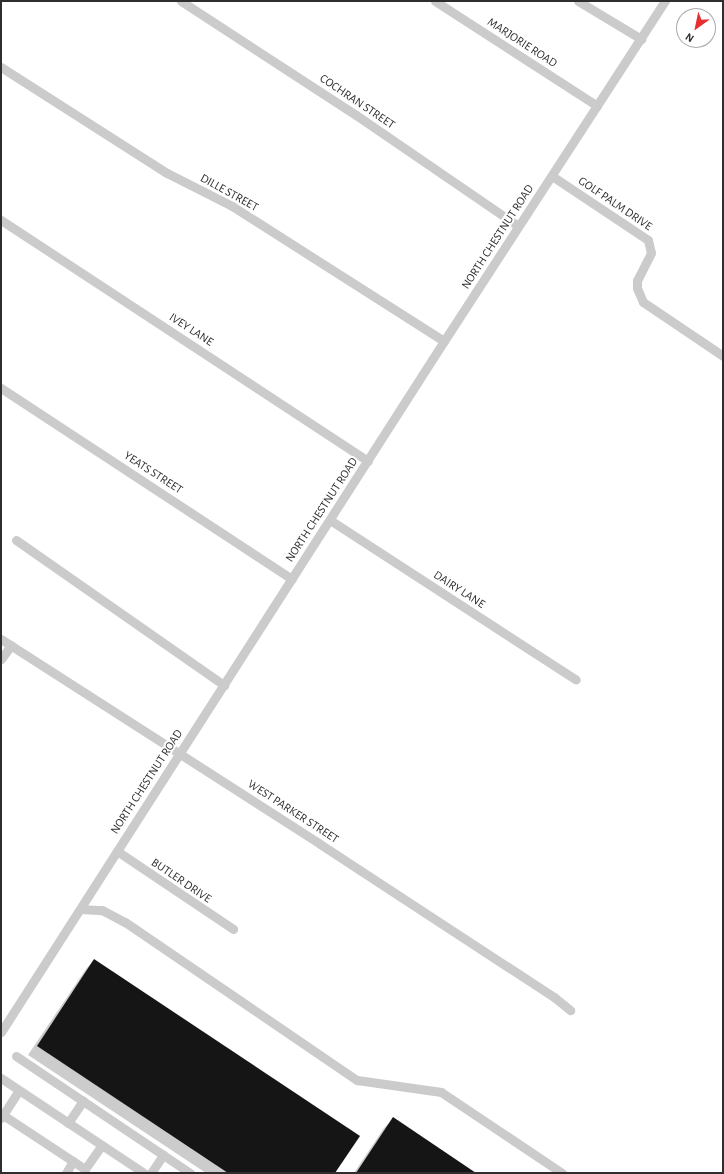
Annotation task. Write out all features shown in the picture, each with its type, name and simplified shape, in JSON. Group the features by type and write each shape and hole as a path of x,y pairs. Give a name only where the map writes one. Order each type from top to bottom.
{"street":[{"name":"COCHRAN STREET","path":"181,1 356,116 518,226"},
{"name":"MARJORIE ROAD","path":"435,1 597,106"},
{"path":"578,1 641,39"},
{"name":"NORTH CHESTNUT ROAD","path":"1,1032 518,226 665,1"},
{"name":"DILLE STREET","path":"1,67 161,169 232,206 444,341"},
{"name":"GOLF PALM DRIVE","path":"552,176 648,240 651,254 637,281 637,288 643,302 723,356"},
{"name":"IVEY LANE","path":"1,220 368,461"},
{"name":"YEATS STREET","path":"1,388 292,579"},
{"name":"DAIRY LANE","path":"330,520 576,680"},
{"path":"16,540 224,685"},
{"name":"WEST PARKER STREET","path":"1,638 548,993 570,1010"},
{"path":"1,659 10,645"},
{"name":"BUTLER DRIVE","path":"117,851 233,929"},
{"path":"80,909 102,910 125,922 357,1080 441,1092 562,1173"},
{"path":"16,1056 190,1173"},
{"path":"1,1078 144,1173"},
{"path":"20,1090 2,1117 73,1161 85,1171 102,1145"},
{"path":"68,1123 83,1101"},
{"path":"151,1173 163,1155"},
{"path":"66,1173 73,1161"}],"building":[{"path":"94,959 360,1136 335,1173 228,1173 37,1046"},
{"path":"393,1117 476,1173 356,1173"}]}
